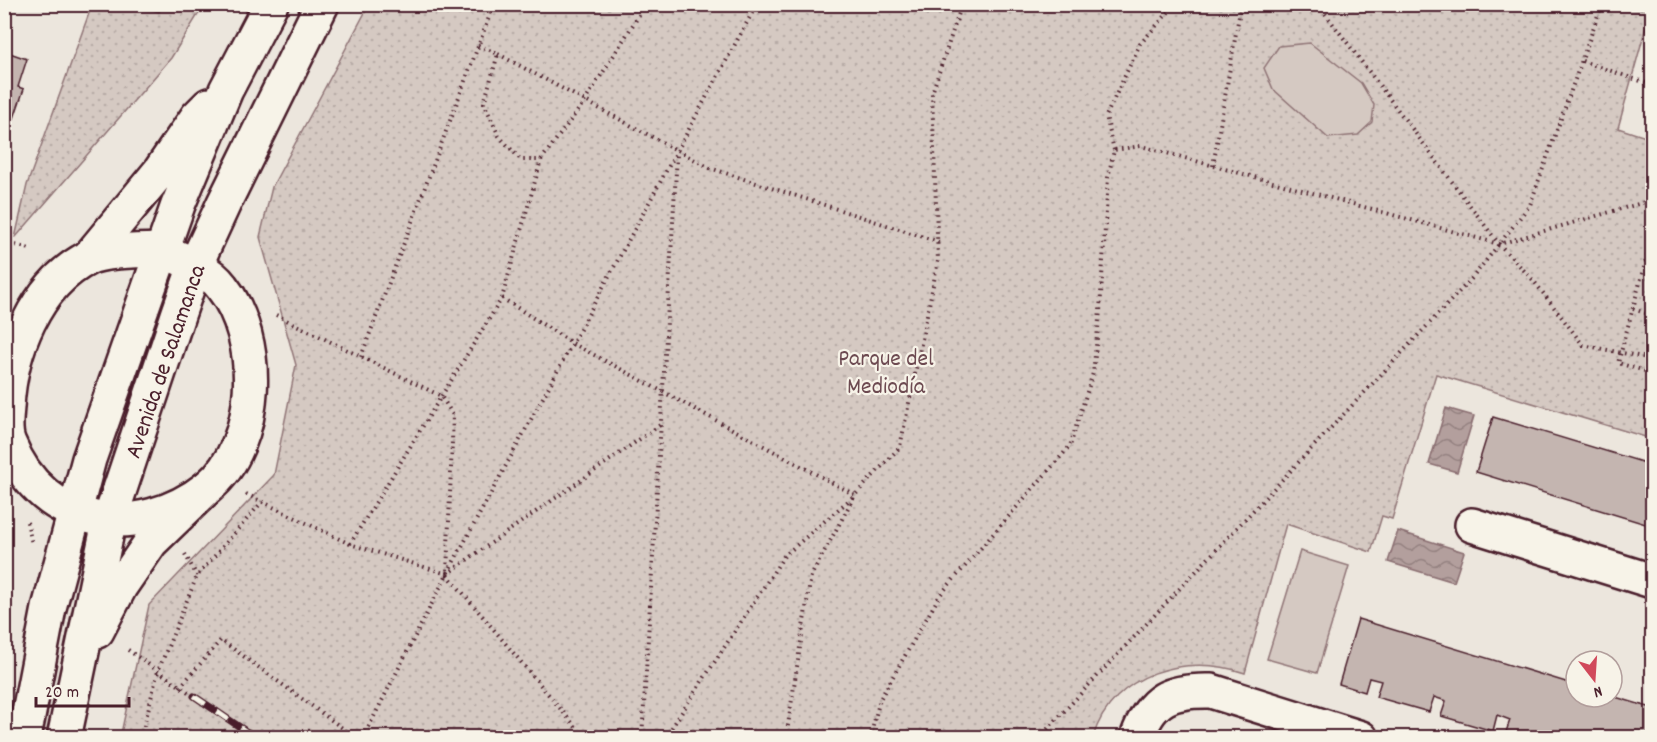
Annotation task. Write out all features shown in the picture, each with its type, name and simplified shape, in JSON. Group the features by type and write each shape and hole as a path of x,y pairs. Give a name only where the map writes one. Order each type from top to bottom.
{"main road":[{"name":"Avenida de Salamanca","path":"24,738 49,608 74,513 160,250 226,90 271,4"},
{"name":"Avenida de Salamanca","path":"64,738 109,522 195,266 261,122 322,4"},
{"path":"208,486 172,507 138,518 109,522 74,513 37,489 18,466 5,435 8,394 20,342 43,298 63,276 89,257 160,171 197,117 226,90"},
{"path":"81,659 120,587 151,542 208,486 229,460 247,423 251,372 245,326 222,286 195,266 160,250 89,257"},
{"path":"4,315 43,298"},
{"path":"1472,525 1653,581"},
{"path":"1137,738 1145,716 1159,701 1186,690 1211,691 1361,738"}],"path":[{"path":"361,357 494,4"},
{"path":"350,544 502,298 541,160 585,101 646,4"},
{"path":"363,738 447,574 757,4"},
{"path":"665,738 784,556 855,495 900,447 938,261 932,93 962,4"},
{"path":"870,738 880,699 940,595 1070,446 1093,373 1100,311 1108,178 1114,150 1106,116 1140,44 1176,4"},
{"path":"1213,166 1241,4"},
{"path":"1318,4 1499,244 1533,280 1583,345 1653,358"},
{"path":"1039,738 1473,277 1530,205 1602,4"},
{"path":"478,45 710,168 939,242"},
{"path":"498,54 484,103 499,136 521,160 541,160"},
{"path":"1582,62 1653,85"},
{"path":"1114,150 1141,146 1499,244 1653,200"},
{"path":"642,738 677,151"},
{"path":"1653,238 1618,363 1653,373"},
{"path":"4,242 30,249"},
{"path":"502,298 572,343 855,495"},
{"path":"1633,309 1653,315"},
{"path":"276,315 441,396 453,415 447,574"},
{"path":"447,574 660,425"},
{"path":"246,494 350,544 447,574 585,738"},
{"path":"786,738 811,576 855,495"},
{"path":"141,738 158,671 197,576 262,502"},
{"path":"184,550 197,576"},
{"path":"180,687 221,640 356,738"},
{"path":"128,650 194,696"}],"green space":[{"path":"92,5 137,5 159,12 162,5 204,5 171,58 15,238 27,185"},
{"name":"Parque del Mediodía","path":"369,5 1652,5 1618,128 1652,139 1652,439 1436,374 1392,519 1382,516 1371,552 1286,524 1245,673 1222,667 1199,665 1176,667 1154,673 1134,683 1117,697 1103,715 1093,737 120,738 149,605 274,475 296,365 260,237 272,187"},
{"path":"1310,43 1361,83 1374,105 1372,122 1358,135 1328,138 1273,89 1264,68 1279,46"},
{"path":"1300,551 1349,566 1317,673 1267,659"}],"water":[{"path":"1446,408 1474,416 1457,472 1429,464"},
{"path":"1398,531 1464,552 1454,582 1388,562"}],"building":[{"path":"4,51 27,59 18,87 24,89 12,124 6,122 4,126"},
{"path":"1493,417 1652,465 1652,526 1476,472"},
{"path":"1358,619 1564,681 1564,709 1624,709 1624,700 1652,708 1652,738 1514,738 1505,735 1510,720 1497,715 1493,731 1441,716 1446,701 1434,697 1429,712 1376,697 1381,681 1369,678 1365,692 1339,684"}],"railway":[{"path":"194,696 256,738"}]}
